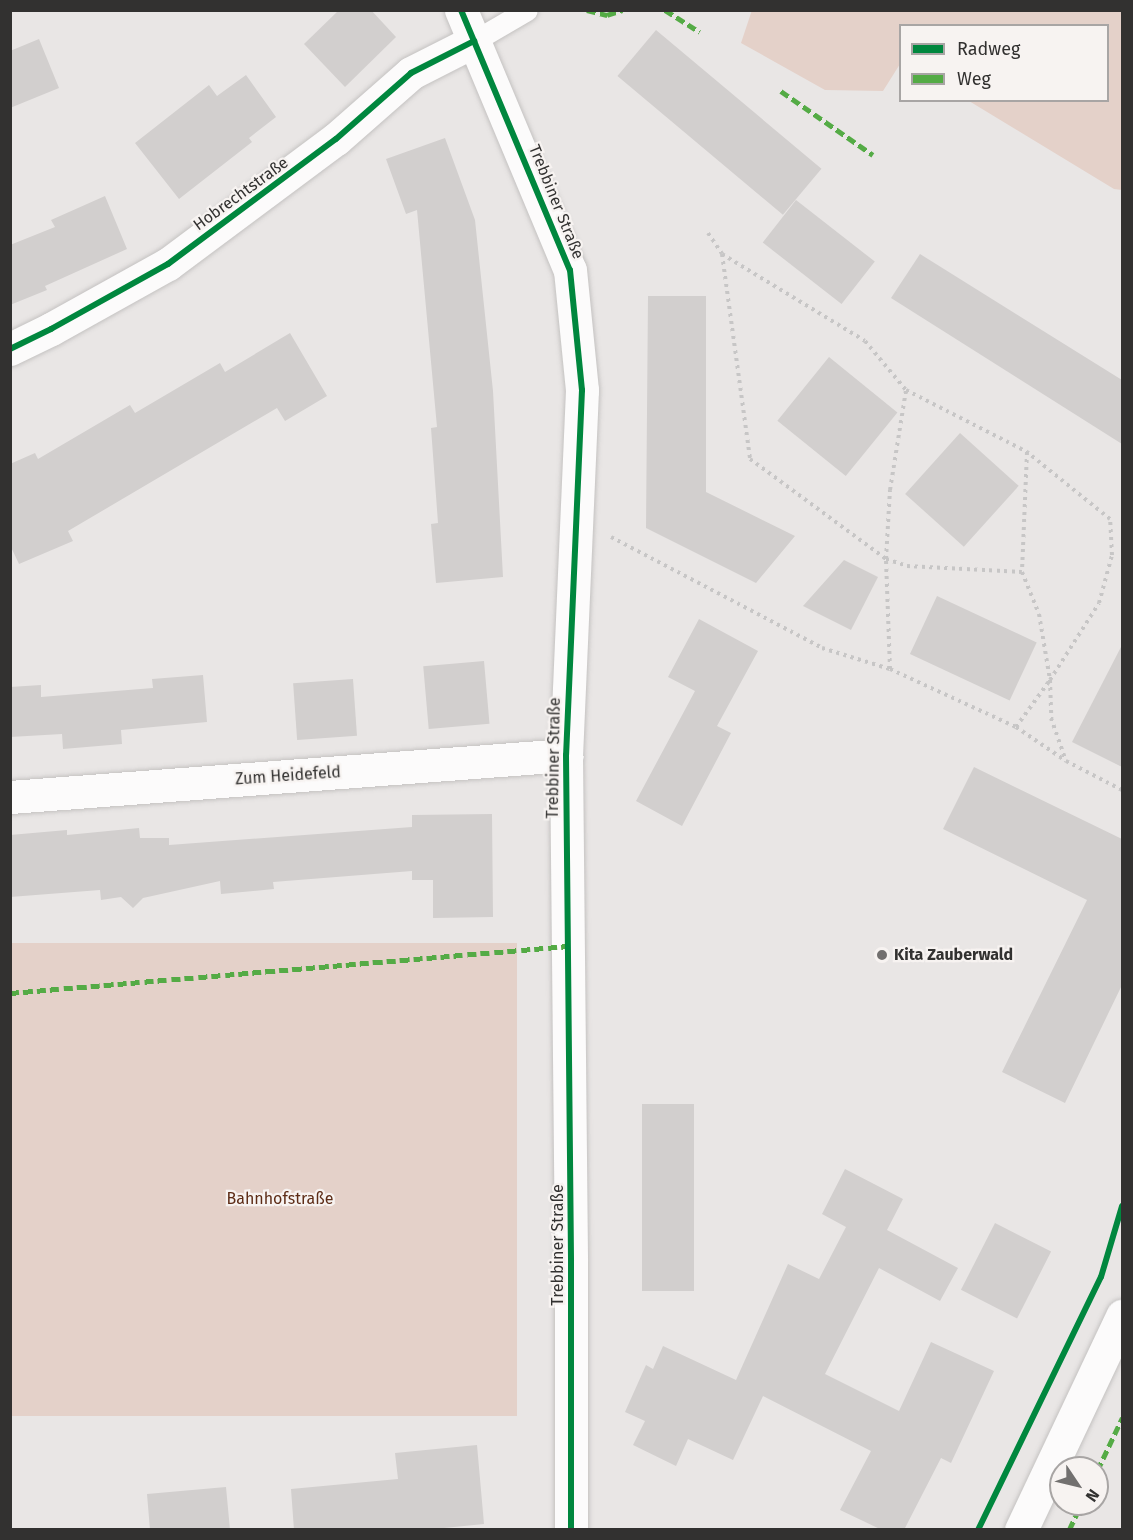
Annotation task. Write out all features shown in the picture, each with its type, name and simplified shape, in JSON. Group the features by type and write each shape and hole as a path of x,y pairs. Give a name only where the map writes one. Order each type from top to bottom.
{"street":[{"name":"Trebbiner Straße","path":"461,10 570,270 582,390 566,755 572,1261 571,1530"},
{"name":"Hobrechtstraße","path":"10,349 51,330 168,264 336,139 411,73 474,41"},
{"name":"Zum Heidefeld","path":"10,797 566,755"},
{"path":"1021,1530 1122,1316"}],"lane":[{"path":"474,41 527,10"}],"path":[{"path":"708,233 722,254 865,341 906,390 1028,452 1110,519 1112,555 1099,603 1050,680 1016,727"},
{"path":"722,254 750,459 886,559 907,566 1022,572"},
{"path":"890,669 886,559 890,490 906,390"},
{"path":"1028,452 1022,572 1039,614 1050,680 1051,718 1066,761"},
{"path":"576,519 822,648 890,669 1016,727 1066,761 1122,790"}],"green space":[{"path":"752,10 1122,11 1122,190 1114,189 971,102 1109,102 1109,24 899,24 899,66 883,91 825,90 741,43"},
{"name":"Bahnhofstraße","path":"10,943 517,943 517,1416 10,1416"}],"building":[{"path":"339,10 371,10 396,37 345,87 304,44"},
{"path":"656,30 821,169 783,215 617,76"},
{"path":"39,39 59,88 10,108 10,51"},
{"path":"246,75 276,117 249,138 252,142 179,199 135,143 209,85 217,96"},
{"path":"445,138 475,220 493,391 503,577 436,583 431,524 438,523 431,428 437,427 417,210 406,214 386,159"},
{"path":"105,196 127,249 45,286 47,290 10,305 10,245 55,227 51,220"},
{"path":"796,200 875,262 842,304 763,243"},
{"path":"920,254 1122,380 1122,444 891,298"},
{"path":"648,296 706,296 706,492 795,536 756,583 646,528"},
{"path":"290,333 327,396 285,421 277,408 68,531 73,541 19,564 10,545 10,464 35,453 38,459 130,405 135,413 220,363 225,372"},
{"path":"829,357 897,412 846,476 777,421"},
{"path":"960,433 1019,486 964,547 905,494"},
{"path":"844,560 878,577 851,630 803,606"},
{"path":"937,596 1037,642 1010,700 910,654"},
{"path":"699,619 758,651 717,726 731,733 682,826 636,801 695,691 668,677"},
{"path":"1122,645 1122,767 1072,742"},
{"path":"484,661 489,724 429,729 423,666"},
{"path":"203,675 207,722 121,730 122,744 63,749 62,734 10,737 10,687 41,685 41,697 153,688 152,679"},
{"path":"353,679 357,736 297,740 293,683"},
{"path":"974,767 1122,839 1122,985 1065,1103 1002,1072 1087,900 943,829"},
{"path":"492,814 493,917 433,918 433,880 412,880 412,871 273,882 274,889 221,894 220,881 143,898 133,908 121,897 101,900 100,890 10,897 10,835 67,830 67,835 139,828 140,838 169,838 169,845 412,827 412,815"},
{"path":"642,1104 694,1104 694,1291 642,1291"},
{"path":"845,1169 903,1199 887,1230 958,1268 940,1301 879,1268 825,1374 899,1411 931,1342 994,1371 951,1463 941,1458 904,1530 882,1530 840,1510 871,1451 763,1396 733,1460 688,1439 676,1466 633,1445 645,1421 625,1412 646,1365 653,1369 663,1346 736,1380 788,1264 819,1279 846,1227 822,1214"},
{"path":"995,1223 1051,1252 1017,1318 961,1290"},
{"path":"477,1445 484,1524 424,1530 294,1530 291,1489 398,1479 395,1453"},
{"path":"226,1487 230,1530 150,1530 147,1494"}],"marked path":[{"path":"587,10 607,15 622,10"},
{"path":"665,10 700,32"},
{"path":"781,91 873,155"},
{"path":"10,993 568,946"},
{"path":"1104,1456 1122,1418"},
{"path":"1069,1530 1075,1516"}],"cycle path":[{"path":"461,10 570,270 582,390 566,755 571,1530"},
{"path":"10,349 51,329 168,264 336,139 411,73 474,41"},
{"path":"978,1530 1101,1277 1122,1206"}],"place":[{"name":"Kita Zauberwald","path":"882,955"}]}
